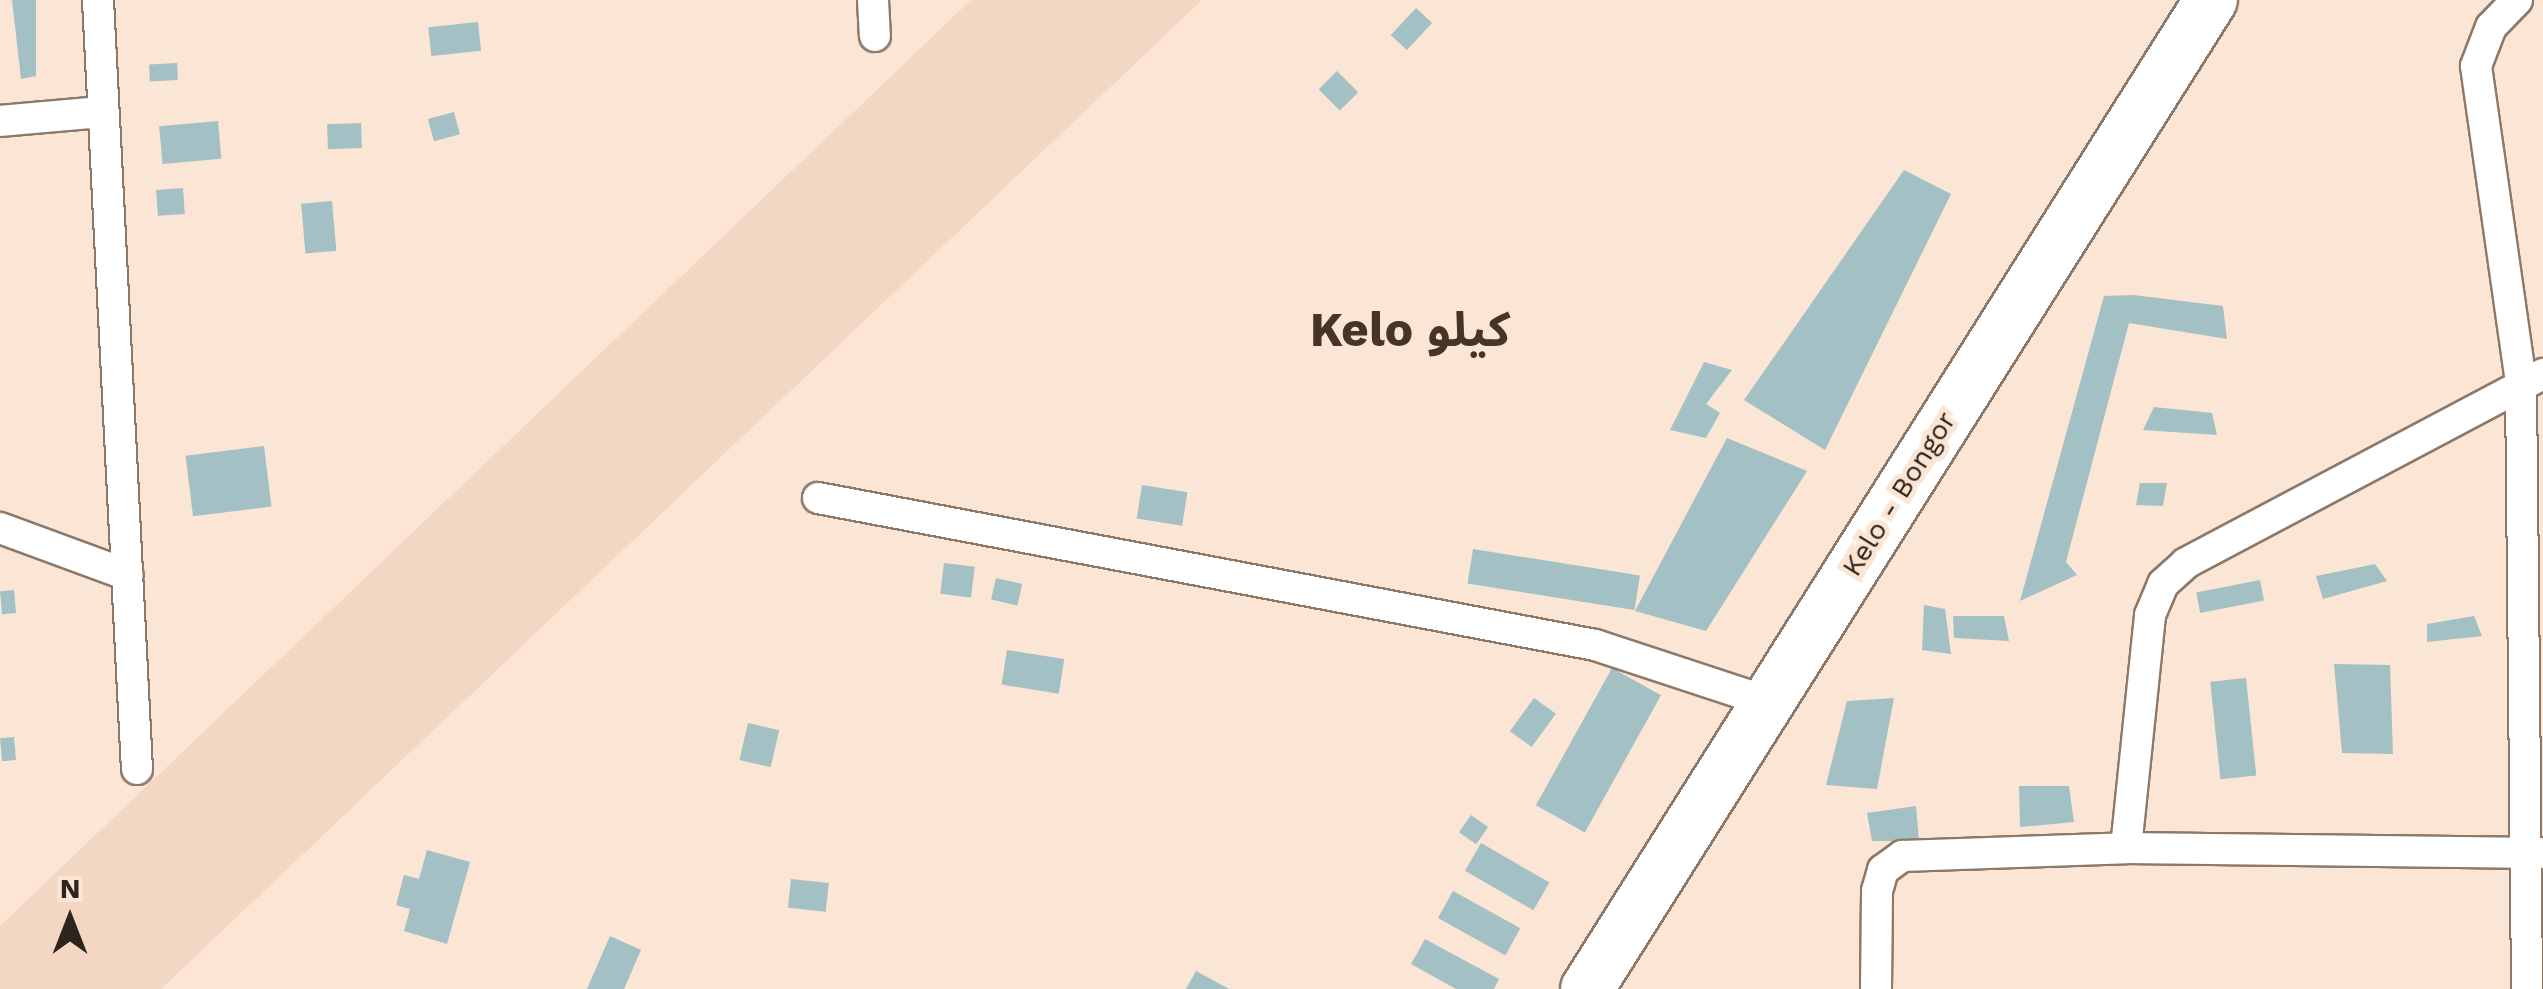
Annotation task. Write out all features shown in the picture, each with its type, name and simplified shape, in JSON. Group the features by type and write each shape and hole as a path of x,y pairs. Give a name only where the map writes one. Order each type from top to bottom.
{"highway":[{"name":"Kelo - Bongor","path":"1587,989 2211,0"}],"street":[{"path":"98,0 138,769"},
{"path":"873,0 875,36"},
{"path":"2517,0 2492,27 2476,66 2532,379 2533,854 2527,989"},
{"path":"0,121 101,112"},
{"path":"2126,848 2150,615 2163,584 2186,563 2532,379"},
{"path":"818,498 1595,646 1768,702"},
{"path":"0,528 128,575"},
{"path":"1876,989 1876,891 1883,870 1902,856 2126,848 2533,854"}],"shaded area":[{"path":"971,0 1202,0 161,989 0,989 0,926"}],"building":[{"path":"12,0 36,0 36,76 21,79"},
{"path":"1416,8 1432,23 1407,50 1391,35"},
{"path":"478,22 481,51 431,56 428,27"},
{"path":"177,63 178,80 150,81 149,64"},
{"path":"1337,71 1358,92 1340,111 1319,89"},
{"path":"454,112 460,134 434,141 428,119"},
{"path":"218,121 221,159 163,164 159,126"},
{"path":"361,123 362,148 328,149 327,124"},
{"path":"1904,170 1951,194 1825,450 1744,400"},
{"path":"183,188 185,214 158,216 156,190"},
{"path":"332,201 336,251 305,254 301,204"},
{"path":"2134,295 2223,306 2227,339 2129,323 2066,562 2077,575 2020,601 2104,296"},
{"path":"1704,362 1732,370 1706,404 1720,413 1706,438 1670,430"},
{"path":"2154,407 2212,413 2217,435 2143,430"},
{"path":"1727,438 1807,471 1706,631 1635,611"},
{"path":"264,446 271,507 193,516 186,456"},
{"path":"2140,483 2167,483 2163,506 2136,505"},
{"path":"1142,485 1187,492 1182,526 1137,519"},
{"path":"1473,549 1640,575 1634,610 1468,584"},
{"path":"944,563 975,567 971,598 940,594"},
{"path":"2375,564 2387,581 2323,599 2316,576"},
{"path":"996,578 1022,584 1017,606 991,599"},
{"path":"2260,580 2264,601 2200,613 2196,592"},
{"path":"14,590 16,613 2,614 0,591"},
{"path":"1924,605 1945,609 1951,654 1922,650"},
{"path":"1953,616 2004,616 2009,641 1954,638"},
{"path":"2474,616 2482,636 2427,642 2427,624"},
{"path":"1007,650 1064,659 1059,694 1002,685"},
{"path":"2334,664 2390,665 2393,754 2342,753"},
{"path":"1612,668 1661,695 1585,832 1536,805"},
{"path":"2246,678 2256,775 2220,779 2210,682"},
{"path":"1534,698 1556,714 1532,747 1510,731"},
{"path":"1894,698 1877,789 1826,785 1847,701"},
{"path":"748,723 779,730 771,767 739,760"},
{"path":"14,737 16,760 2,761 0,738"},
{"path":"2019,786 2069,786 2074,822 2020,827"},
{"path":"1916,806 1919,841 1872,841 1867,813"},
{"path":"1471,815 1488,827 1476,844 1459,832"},
{"path":"1481,843 1549,882 1533,910 1465,871"},
{"path":"427,850 470,862 447,944 404,931 410,909 396,905 404,875 419,879"},
{"path":"791,879 829,883 826,912 788,908"},
{"path":"1453,891 1520,928 1505,955 1438,918"},
{"path":"610,936 641,950 624,989 587,989"},
{"path":"1425,939 1499,979 1494,989 1456,989 1411,964"},
{"path":"1196,971 1229,989 1186,989"}],"district":[{"name":"Kelo كيلو","path":"1410,330"}]}
